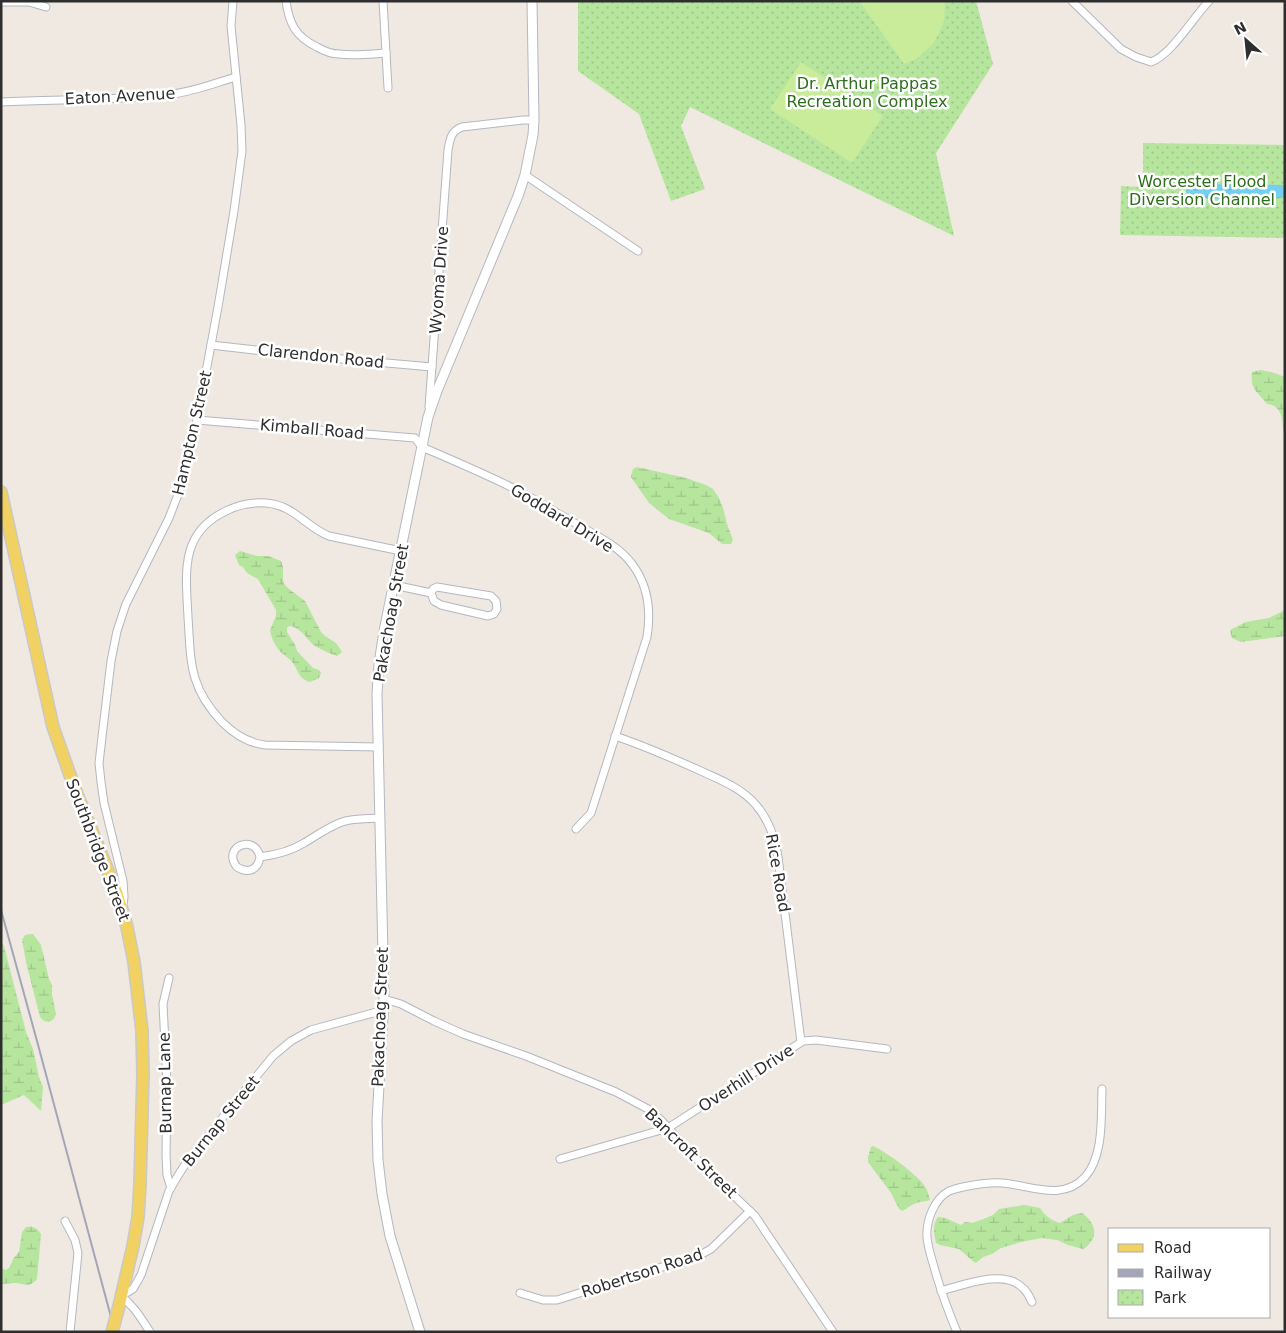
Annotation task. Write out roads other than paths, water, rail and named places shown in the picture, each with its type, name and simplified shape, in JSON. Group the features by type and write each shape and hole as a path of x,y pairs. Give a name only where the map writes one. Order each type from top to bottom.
{"main road":[{"name":"Southbridge Street","path":"1,492 53,727 122,911 134,962 139,997 143,1074 138,1217 133,1246 112,1332"}],"street":[{"name":"Hampton Street","path":"122,911 124,897 123,881 104,803 100,773 101,746 111,661 117,631 124,610 135,584 167,523 178,496 197,420 211,345 242,152 231,26 233,1"},
{"path":"286,1 288,14 294,30 310,44 327,52 340,54 386,53"},
{"path":"383,1 388,88"},
{"name":"Pakachoag Street","path":"420,1332 390,1236 380,1184 377,1121 384,999 377,688 379,664 428,417 437,391 510,217 525,175 534,120 532,1"},
{"path":"1072,1 1121,49 1147,62 1160,58 1209,1"},
{"path":"1,2 29,2 46,7"},
{"name":"Eaton Avenue","path":"1,102 173,94 236,77"},
{"name":"Wyoma Drive","path":"428,417 449,142 452,134 459,128 534,120"},
{"path":"525,175 638,252"},
{"name":"Clarendon Road","path":"211,345 432,367"},
{"name":"Kimball Road","path":"197,420 415,438 422,447"},
{"name":"Goddard Drive","path":"422,447 521,492 606,542 626,557 636,569 643,584 649,613 648,629 642,652 591,813 576,829"},
{"path":"379,747 265,746 251,742 230,730 209,707 196,685 191,658 186,575 188,556 196,536 204,526 219,514 250,504 265,503 282,506 329,536 401,551"},
{"path":"394,585 431,593"},
{"path":"436,587 491,596 496,601 496,612 488,616 438,604 434,601 431,593 432,589 436,587"},
{"name":"Rice Road","path":"615,736 649,748 729,785 747,796 764,815 772,833 778,857 801,1042"},
{"path":"260,857 288,851 342,822 356,819 380,818"},
{"name":"Burnap Lane","path":"169,978 163,1004 167,1085 166,1154 167,1175 171,1188"},
{"name":"Bancroft Street","path":"384,999 401,1004 463,1034 562,1070 627,1097 648,1109 750,1211 833,1332"},
{"name":"Burnap Street","path":"120,1301 133,1289 141,1275 171,1188 188,1160 266,1065 286,1044 304,1033 384,1010"},
{"name":"Overhill Drive","path":"560,1159 668,1128 803,1041 812,1040 887,1050"},
{"path":"957,1332 941,1292 927,1238 930,1217 938,1201 949,1191 982,1184 1001,1183 1048,1191 1060,1190 1076,1184 1087,1174 1099,1149 1102,1089"},
{"name":"Robertson Road","path":"520,1293 543,1300 554,1300 700,1255 711,1249 750,1211"},
{"path":"65,1221 75,1240 78,1253 70,1332"},
{"path":"941,1292 992,1278 1004,1278 1016,1282 1022,1287 1032,1302"},
{"path":"120,1301 129,1302 150,1332"}],"water":[{"path":"1195,184 1285,185 1285,198 1195,199 1188,196 1186,191 1187,187"}],"railway":[{"path":"1,910 115,1332"}],"park label":[{"name":"Dr. Arthur Pappas Recreation Complex","path":"867,92"},
{"name":"Worcester Flood Diversion Channel","path":"1202,190"}]}
